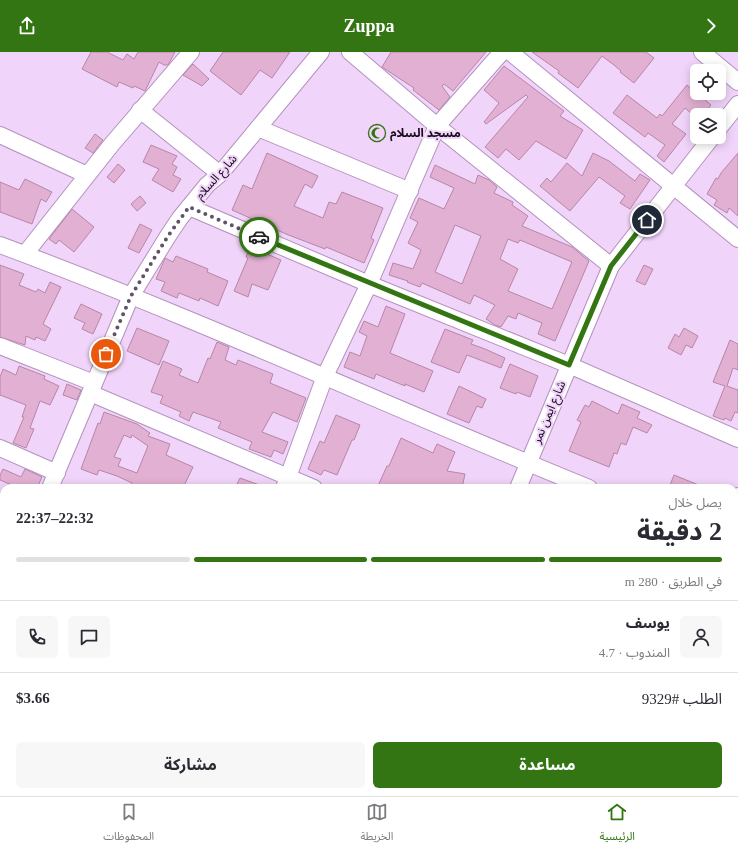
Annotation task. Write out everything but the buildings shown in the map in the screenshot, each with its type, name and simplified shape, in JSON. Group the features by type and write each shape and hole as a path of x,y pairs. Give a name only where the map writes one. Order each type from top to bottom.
{"street":[{"path":"25,254 140,110 191,52"},
{"name":"شارع السلام","path":"55,483 92,388 131,296 168,236 207,185 220,174 321,52"},
{"path":"350,52 437,126 611,266"},
{"path":"0,346 92,388 286,483 325,376 369,284 437,126 502,52"},
{"path":"510,52 738,239"},
{"path":"702,52 738,82"},
{"path":"726,119 738,104"},
{"path":"140,110 220,174"},
{"path":"258,128 410,191"},
{"path":"0,135 88,175"},
{"name":"شارع ايمن نمر","path":"520,484 611,266 706,144"},
{"path":"189,207 369,284 569,365 738,439"},
{"path":"0,245 131,296 325,376 579,484"},
{"path":"0,448 55,483"}],"way so far":[{"path":"106,354 131,296 168,236 189,207 259,237"}],"place":[{"name":"مسجد السلام","path":"377,133"}],"route":[{"path":"259,237 384,290 569,365 611,266 647,220"}]}
